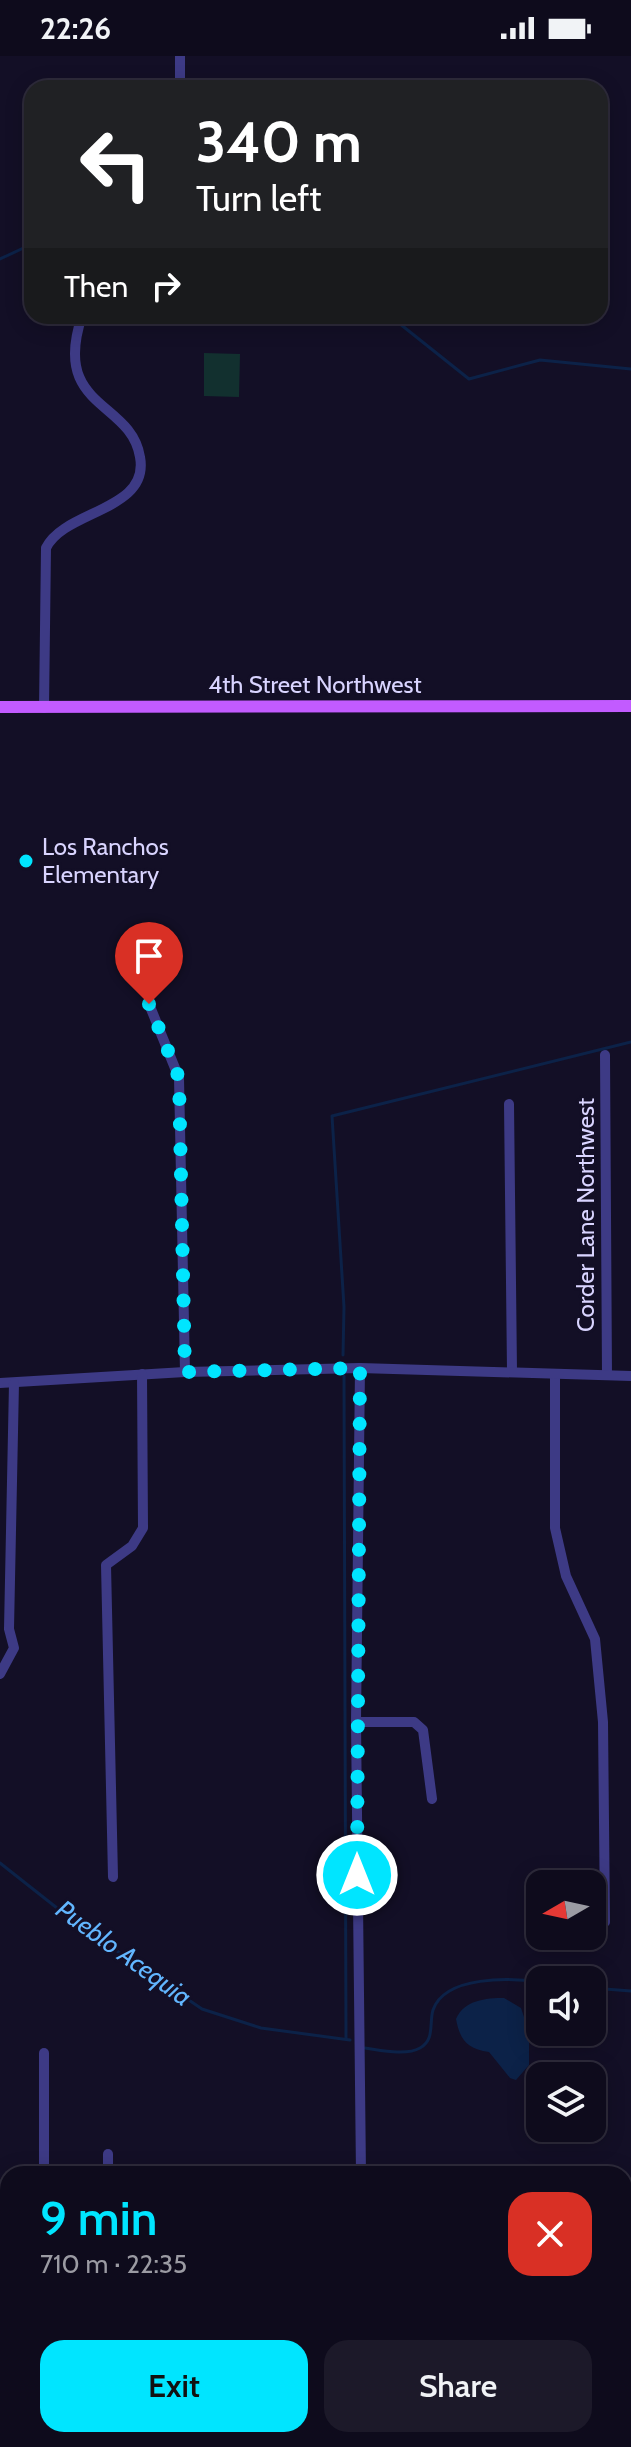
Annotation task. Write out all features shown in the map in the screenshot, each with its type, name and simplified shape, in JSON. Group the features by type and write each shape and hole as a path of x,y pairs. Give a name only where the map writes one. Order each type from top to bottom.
{"main road":[{"name":"4th Street Northwest","path":"0,707 631,706"}],"street":[{"path":"180,56 180,80"},
{"path":"44,708 46,548 59,530 125,497 139,474 141,459 125,427 92,400 80,379 75,336 79,324"},
{"path":"149,1004 179,1078 185,1372"},
{"name":"Corder Lane Northwest","path":"605,1055 607,1375"},
{"path":"509,1104 512,1371"},
{"path":"360,1368 356,1722 361,2166"},
{"path":"0,1383 185,1372 360,1368 631,1376"},
{"path":"113,1877 106,1565 132,1546 143,1528 142,1374"},
{"path":"555,1375 555,1528 566,1576 595,1639 603,1722 604,1870"},
{"path":"0,1674 14,1648 9,1629 14,1383"},
{"path":"356,1722 414,1722 423,1730 432,1799"},
{"path":"44,2053 44,2166"},
{"path":"108,2154 108,2166"}],"green space":[{"path":"204,353 240,354 239,397 204,396"}],"water":[{"path":"504,1998 521,2008 526,2023 529,2062 526,2062 526,2068 516,2080 510,2078 489,2052 475,2049 460,2033 456,2019 460,2013 470,2004"}],"waterway":[{"path":"0,259 24,248"},
{"path":"400,324 469,379 540,360 631,369"},
{"path":"343,1355 344,1307 332,1116 631,1042"},
{"path":"344,1376 346,2039"},
{"name":"Pueblo Acequia","path":"0,1863 76,1923 202,2009 261,2028 350,2040"},
{"path":"365,2048 400,2052 420,2048 428,2041 433,2010 451,1990 480,1981 526,1981"},
{"path":"606,1989 631,1991"}],"place":[{"name":"Los Ranchos Elementary","path":"26,861"}],"route":[{"path":"149,1004 179,1078 185,1372 360,1368 357,1875"}]}
